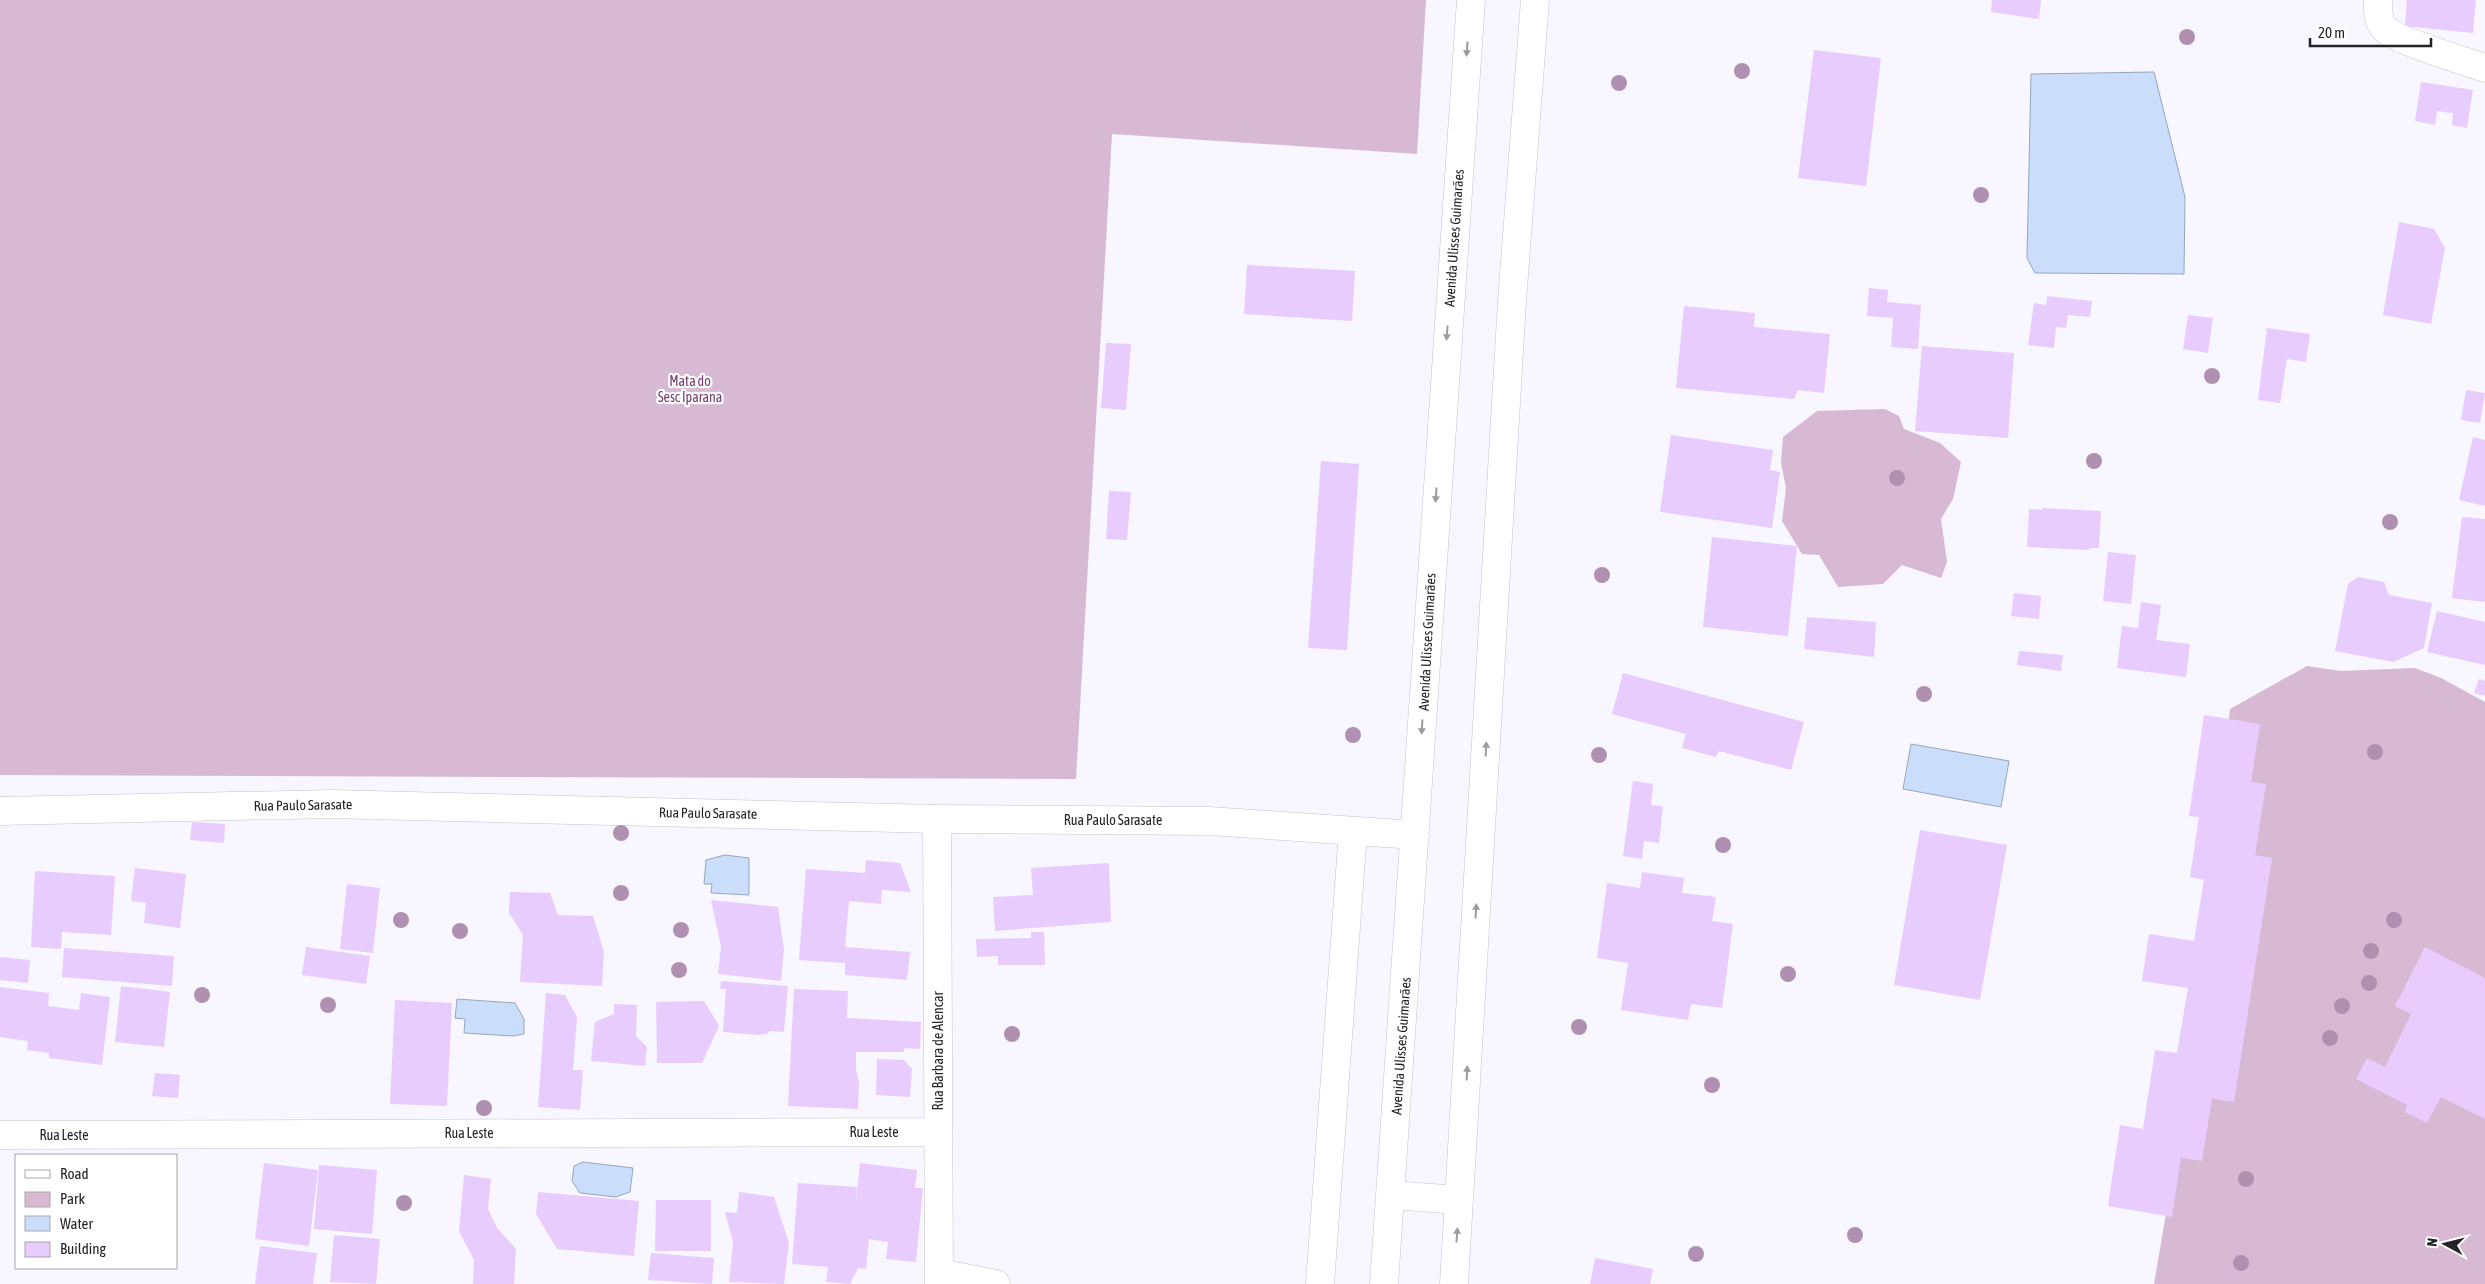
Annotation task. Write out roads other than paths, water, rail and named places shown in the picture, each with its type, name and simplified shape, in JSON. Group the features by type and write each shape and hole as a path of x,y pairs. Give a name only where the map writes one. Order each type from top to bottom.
{"street":[{"name":"Avenida Ulisses Guimarães","path":"1384,1284 1471,0"},
{"path":"1454,1284 1511,311 1535,0"},
{"path":"2378,0 2380,21 2385,30 2400,39 2485,68"},
{"name":"Rua Paulo Sarasate","path":"0,811 331,804 937,819 1209,821 1415,835"},
{"name":"Rua Barbara de Alencar","path":"937,819 939,1278"},
{"path":"1320,1284 1353,830"},
{"name":"Rua Leste","path":"0,1135 938,1132"},
{"path":"1391,1195 1459,1200"},
{"path":"939,1278 996,1284"}],"water":[{"path":"2154,72 2185,197 2184,274 2035,273 2027,258 2031,74"},
{"path":"1911,744 2009,761 2001,807 1903,789"},
{"path":"725,855 749,858 749,895 711,893 712,884 704,884 706,860"},
{"path":"457,999 515,1003 524,1019 524,1034 513,1036 464,1033 465,1019 455,1018"},
{"path":"583,1162 633,1168 630,1192 616,1197 580,1193 572,1181 574,1166"}],"park label":[{"name":"Mata do Sesc Iparana","path":"690,390"}]}
